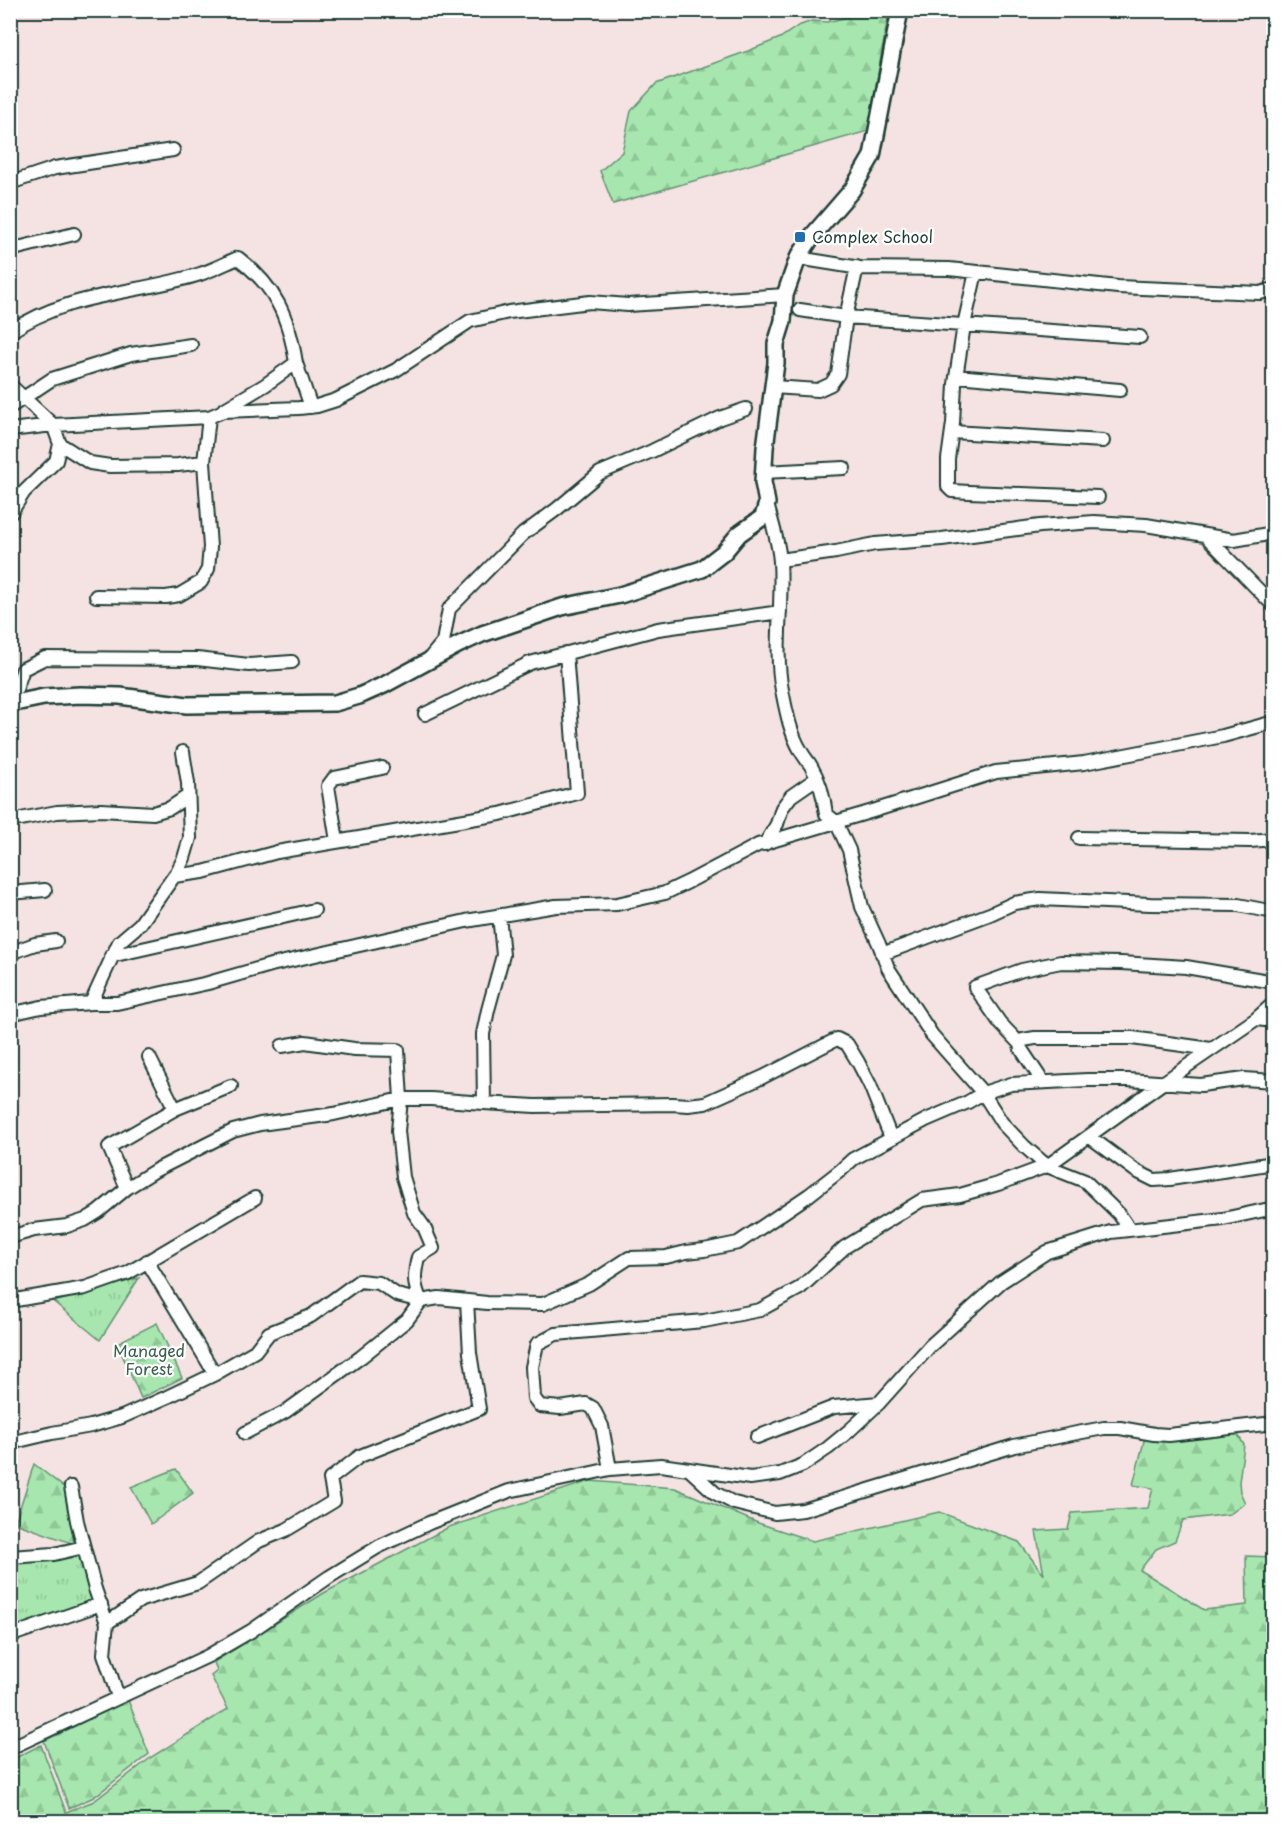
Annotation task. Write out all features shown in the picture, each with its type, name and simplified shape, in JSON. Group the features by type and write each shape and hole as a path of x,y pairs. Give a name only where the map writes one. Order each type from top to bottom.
{"main road":[{"path":"11,704 44,697 80,695 120,696 187,705 335,703 359,696 474,638 551,611 620,595 702,569 724,552 739,534 763,518 767,503 763,472 776,363 776,344 783,321 785,295 798,258 813,235 852,190 873,156 900,10"}],"street":[{"path":"10,183 55,168 173,150"},
{"path":"10,250 74,234"},
{"path":"10,332 24,322 57,308 108,294 201,274 238,258 254,270 278,300 283,310 294,346 296,363 311,407"},
{"path":"798,258 857,267 949,269 1118,286 1260,292 1274,289"},
{"path":"773,387 818,390 831,384 838,374 846,317 857,267"},
{"path":"976,272 956,375 948,459 948,487 952,491 1098,497"},
{"path":"223,411 311,407 336,400 396,370 470,321 499,314 590,302 628,305 785,295"},
{"path":"800,310 846,317 1140,337"},
{"path":"10,407 52,379 131,354 191,345"},
{"path":"10,430 53,425 209,417 223,411 296,363"},
{"path":"956,375 1120,390"},
{"path":"10,385 53,425 60,444 56,461 24,492 10,514"},
{"path":"425,664 443,642 449,609 523,534 557,510 600,473 652,451 720,417 746,409"},
{"path":"96,596 166,597 179,594 201,582 208,569 210,547 204,462 209,417"},
{"path":"952,432 1103,441"},
{"path":"60,444 90,463 110,466 178,465 204,462"},
{"path":"763,472 844,468"},
{"path":"767,503 780,560 780,683 784,703 800,751 811,765 817,778 824,797 826,814 837,822 849,850 862,907 888,968 932,1035 982,1093 1002,1123 1047,1166 1085,1181 1119,1214 1130,1230"},
{"path":"780,560 875,544 1094,522 1146,525 1234,540 1274,533"},
{"path":"1205,535 1274,606"},
{"path":"425,714 530,663 658,629 780,612"},
{"path":"174,876 203,872 277,852 500,813 577,793 566,653"},
{"path":"11,704 23,669 45,658 197,659 249,665 292,662"},
{"path":"10,1014 41,1007 117,1003 271,965 499,915 556,906 617,904 665,893 758,845 996,772 1084,763 1223,736 1274,722"},
{"path":"91,1003 119,942 140,924 184,858 190,838 183,752"},
{"path":"336,842 328,786 334,778 382,768"},
{"path":"765,844 777,824 782,808 791,796 817,778"},
{"path":"10,821 68,812 101,810 153,813 170,808 188,796"},
{"path":"1079,838 1250,841 1274,839"},
{"path":"10,893 45,890"},
{"path":"882,954 1014,903 1041,899 1238,905 1274,912"},
{"path":"111,956 314,910"},
{"path":"484,1103 483,1034 503,955 499,915"},
{"path":"10,953 35,944 56,941"},
{"path":"1043,1082 1020,1044 1000,1023 975,987 1022,970 1061,962 1186,967 1274,982"},
{"path":"610,1469 602,1426 593,1408 586,1404 560,1408 540,1406 534,1398 532,1367 537,1344 556,1334 704,1321 760,1310 800,1288 845,1247 922,1200 970,1192 1047,1166 1256,1019 1274,1003"},
{"path":"1256,1019 1274,1021"},
{"path":"1020,1044 1023,1040 1035,1038 1132,1038 1211,1049"},
{"path":"10,1237 34,1230 67,1226 85,1220 127,1188 156,1170 233,1131 261,1124 334,1114 401,1100 431,1099 535,1106 705,1103 763,1077 837,1039 847,1044 858,1062 870,1085 891,1138"},
{"path":"282,1046 305,1042 354,1049 398,1050 401,1100 398,1131 403,1177 414,1213 424,1227 433,1248 418,1257 414,1273 415,1288 421,1301"},
{"path":"149,1057 175,1109"},
{"path":"10,1443 122,1417 215,1374 255,1351 269,1333 311,1316 359,1281 379,1283 397,1295 421,1301 439,1298 487,1303 543,1304 589,1284 629,1258 666,1257 738,1243 809,1196 842,1170 852,1159 982,1093 1011,1084 1088,1080 1201,1085 1244,1079 1274,1081"},
{"path":"127,1188 109,1147 175,1109 231,1086"},
{"path":"1090,1137 1136,1171 1154,1180 1274,1163"},
{"path":"10,1301 96,1284 128,1273 255,1198"},
{"path":"10,1748 208,1656 378,1547 429,1523 509,1491 610,1469 661,1465 750,1478 803,1466 828,1448 879,1403 930,1346 1001,1282 1047,1252 1101,1235 1222,1219 1274,1208"},
{"path":"147,1261 215,1374"},
{"path":"244,1432 285,1412 361,1358 407,1320 421,1301"},
{"path":"107,1623 141,1600 198,1583 259,1541 286,1530 334,1501 330,1479 360,1456 479,1409 470,1353 467,1301"},
{"path":"758,1437 834,1407 879,1403"},
{"path":"690,1470 715,1493 734,1503 776,1513 804,1510 1014,1446 1086,1431 1120,1428 1169,1435 1274,1423"},
{"path":"71,1486 77,1521 107,1623 104,1654 118,1697"},
{"path":"10,1557 54,1554 84,1547"},
{"path":"15,1634 101,1604"}],"green space":[{"path":"867,10 889,11 868,131 613,204 600,171 622,152 631,111 656,84 748,51 780,38 798,26 812,21 827,22"},
{"path":"139,1278 100,1340 54,1302"},
{"name":"Managed Forest","path":"157,1323 182,1378 141,1398 117,1343"},
{"path":"1237,1433 1244,1445 1239,1482 1245,1503 1230,1514 1183,1520 1175,1541 1156,1549 1140,1570 1204,1610 1247,1605 1246,1556 1273,1557 1273,1821 11,1822 11,1760 41,1745 66,1812 94,1801 153,1756 228,1709 211,1676 217,1671 214,1662 324,1593 449,1527 590,1481 675,1488 758,1523 813,1541 939,1512 1019,1542 1044,1575 1036,1531 1068,1529 1072,1513 1148,1508 1153,1488 1133,1485 1145,1437"},
{"path":"34,1464 66,1489 74,1544 15,1523"},
{"path":"176,1469 193,1493 151,1524 131,1487"},
{"path":"79,1551 95,1603 12,1631 10,1563"},
{"path":"128,1700 149,1754 94,1797 69,1808 44,1741"}],"place":[{"name":"Complex School","path":"800,237"}]}
